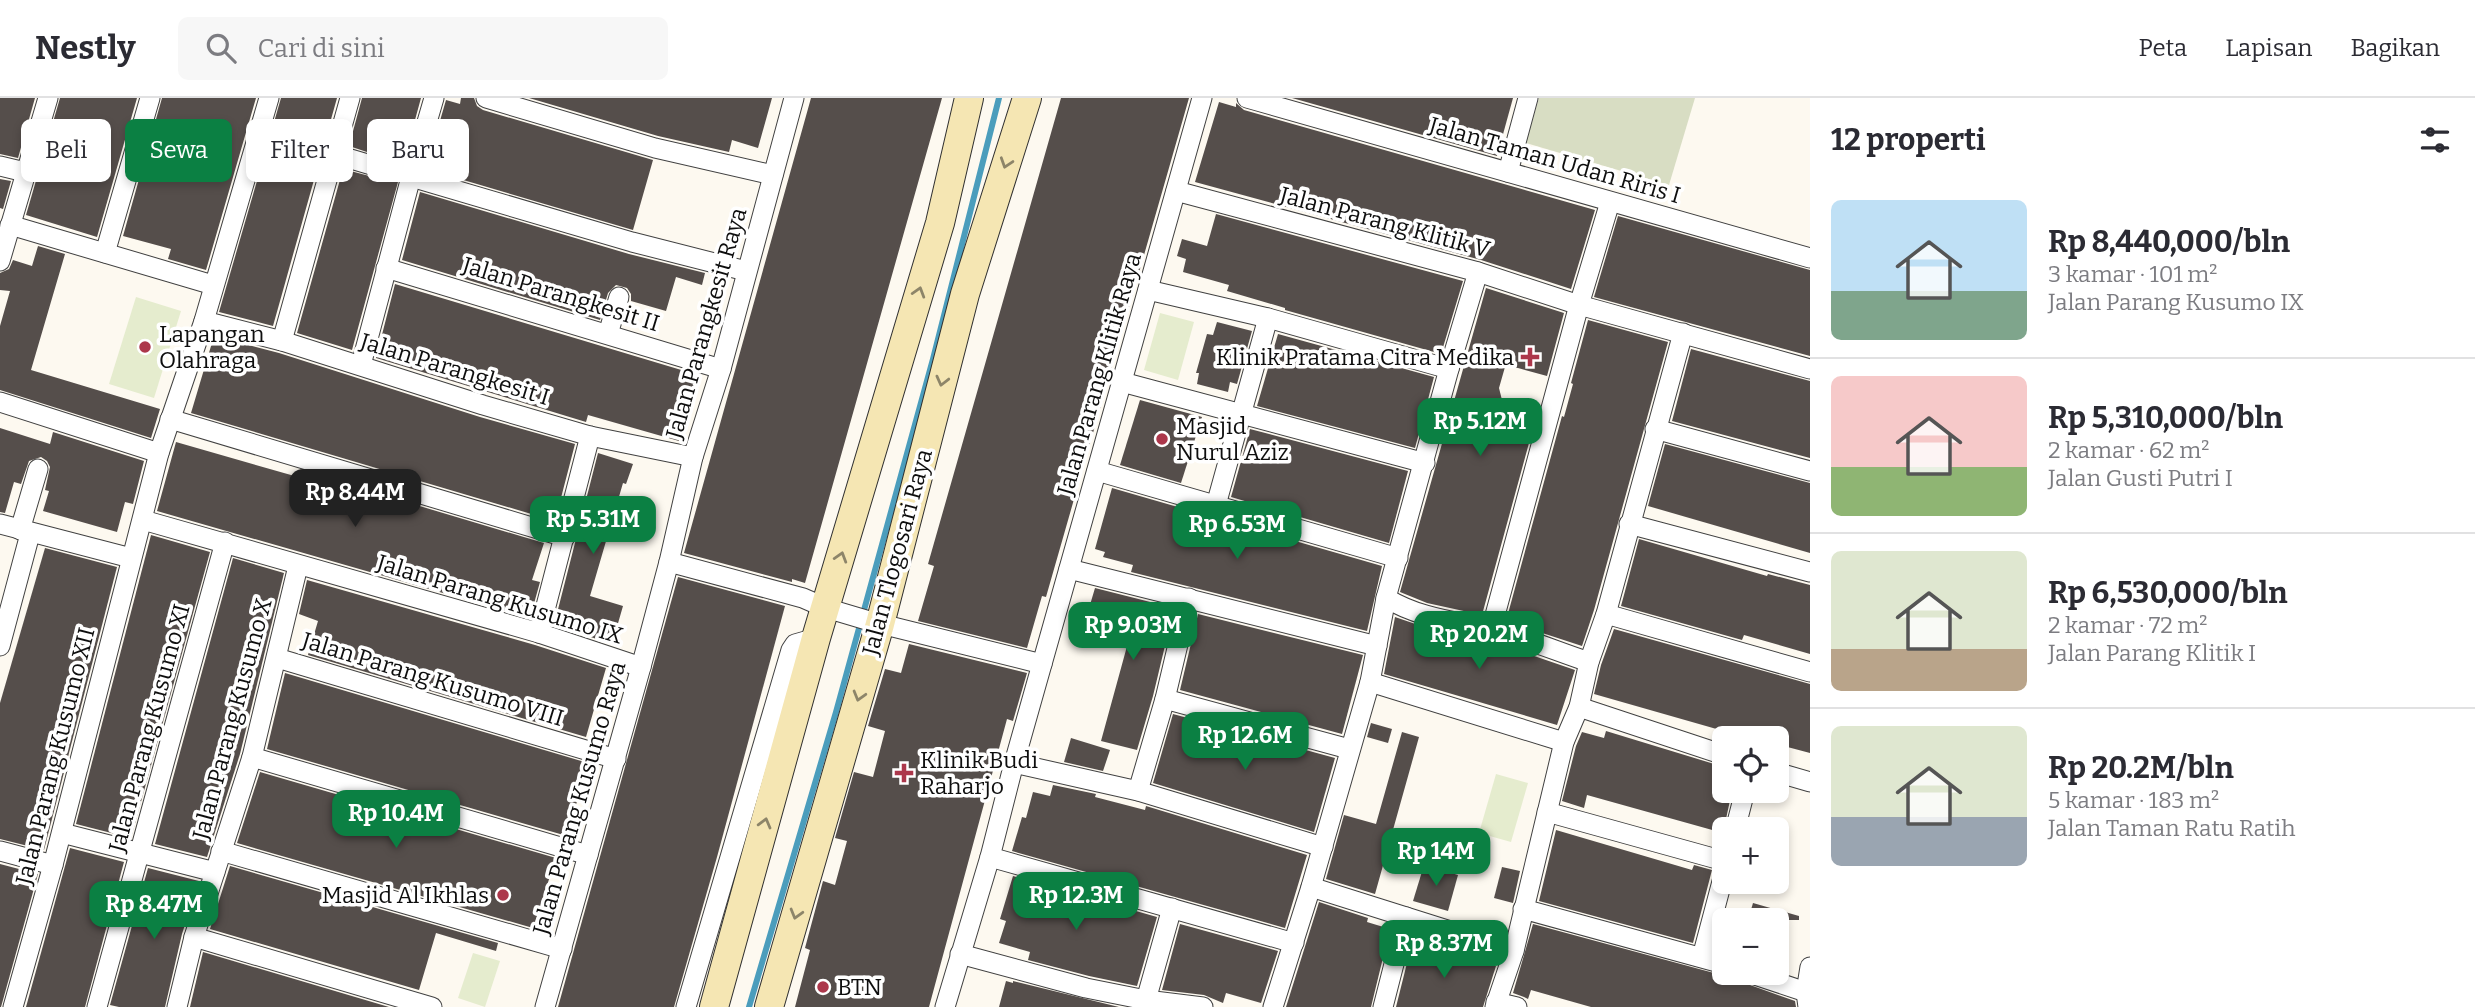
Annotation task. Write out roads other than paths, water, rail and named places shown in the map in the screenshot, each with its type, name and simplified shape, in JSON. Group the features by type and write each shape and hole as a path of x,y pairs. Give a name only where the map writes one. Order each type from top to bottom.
{"street":[{"path":"41,119 48,98"},
{"path":"105,253 150,98"},
{"name":"Jalan Parang Kusumo XII","path":"13,1007 62,833 159,453 204,320 269,98"},
{"path":"344,119 350,98"},
{"path":"428,119 434,98"},
{"path":"486,98 655,148 773,175"},
{"name":"Jalan Parangkesit Raya","path":"669,562 693,457 721,369 794,98"},
{"path":"714,1007 816,638 828,609 940,223 969,98"},
{"name":"Jalan Tlogosari Raya","path":"769,1007 965,293 1027,98"},
{"name":"Jalan Parang Klitik Raya","path":"945,1007 990,857 1014,763 1202,98"},
{"name":"Jalan Taman Udan Riris I","path":"1247,98 1810,258"},
{"path":"1508,172 1528,98"},
{"path":"0,166 21,171"},
{"path":"0,261 22,182"},
{"path":"282,341 326,182"},
{"path":"360,365 410,182"},
{"path":"428,182 632,242 746,271"},
{"name":"Jalan Parang Klitik V","path":"1176,191 1478,272 1579,305 1810,369"},
{"path":"1491,629 1610,201"},
{"path":"10,225 213,285"},
{"name":"Jalan Parangkesit II","path":"386,268 721,369"},
{"path":"1273,1007 1323,847 1370,682 1386,598 1478,272"},
{"path":"1148,290 1268,318 1449,369"},
{"path":"608,334 619,297"},
{"path":"1216,505 1268,318"},
{"name":"Jalan Parangkesit I","path":"204,320 282,341 590,436 693,457"},
{"path":"1517,1007 1496,1004 1514,951 1564,742 1579,707 1589,662 1605,614 1683,333"},
{"path":"1122,382 1425,463"},
{"path":"0,402 159,453"},
{"path":"170,419 565,537"},
{"path":"1655,429 1810,471"},
{"path":"539,633 590,436"},
{"path":"0,646 38,469"},
{"path":"1097,471 1398,558"},
{"name":"Jalan Parang Kusumo IX","path":"143,520 539,633 641,667"},
{"path":"0,524 131,558"},
{"path":"1629,524 1810,572"},
{"name":"Jalan Parang Kusumo XI","path":"103,1006 140,853 225,542"},
{"path":"669,562 803,598 828,609 876,623 1042,664"},
{"name":"Jalan Parang Kusumo Raya","path":"545,1007 669,562"},
{"name":"Jalan Parang Kusumo X","path":"177,1007 194,937 252,757 298,566"},
{"path":"1069,569 1377,646"},
{"path":"1138,791 1189,598"},
{"path":"1386,598 1405,610 1440,620 1491,629 1589,662"},
{"path":"1605,614 1810,672"},
{"path":"686,1007 791,650 796,643 816,638"},
{"name":"Jalan Parang Kusumo VIII","path":"277,658 616,759"},
{"path":"1370,682 1564,742"},
{"path":"1164,699 1349,749"},
{"path":"1579,707 1712,751"},
{"path":"252,757 588,855"},
{"path":"1014,763 1138,791 1323,847"},
{"path":"1789,776 1810,782"},
{"path":"1546,812 1712,858"},
{"path":"62,833 215,872"},
{"path":"0,851 53,865"},
{"path":"221,851 562,949"},
{"path":"990,857 1294,943"},
{"path":"1311,887 1514,951"},
{"path":"1702,957 1719,894"},
{"path":"1146,1000 1172,908"},
{"path":"1523,909 1712,960"},
{"path":"1382,1007 1406,917"},
{"path":"194,937 432,1007"},
{"path":"960,954 1083,997 1146,1000 1203,1007"},
{"path":"1776,985 1807,999 1810,967"}],"waterway":[{"path":"749,1007 836,712 933,359 999,98"}],"place":[{"name":"Lapangan Olahraga","path":"145,347"},
{"name":"Klinik Pratama Citra Medika","path":"1530,357"},
{"name":"Masjid Nurul Aziz","path":"1162,439"},
{"name":"Klinik Budi Raharjo","path":"904,773"},
{"name":"Masjid Al Ikhlas","path":"503,895"},
{"name":"BTN","path":"823,987"}]}
